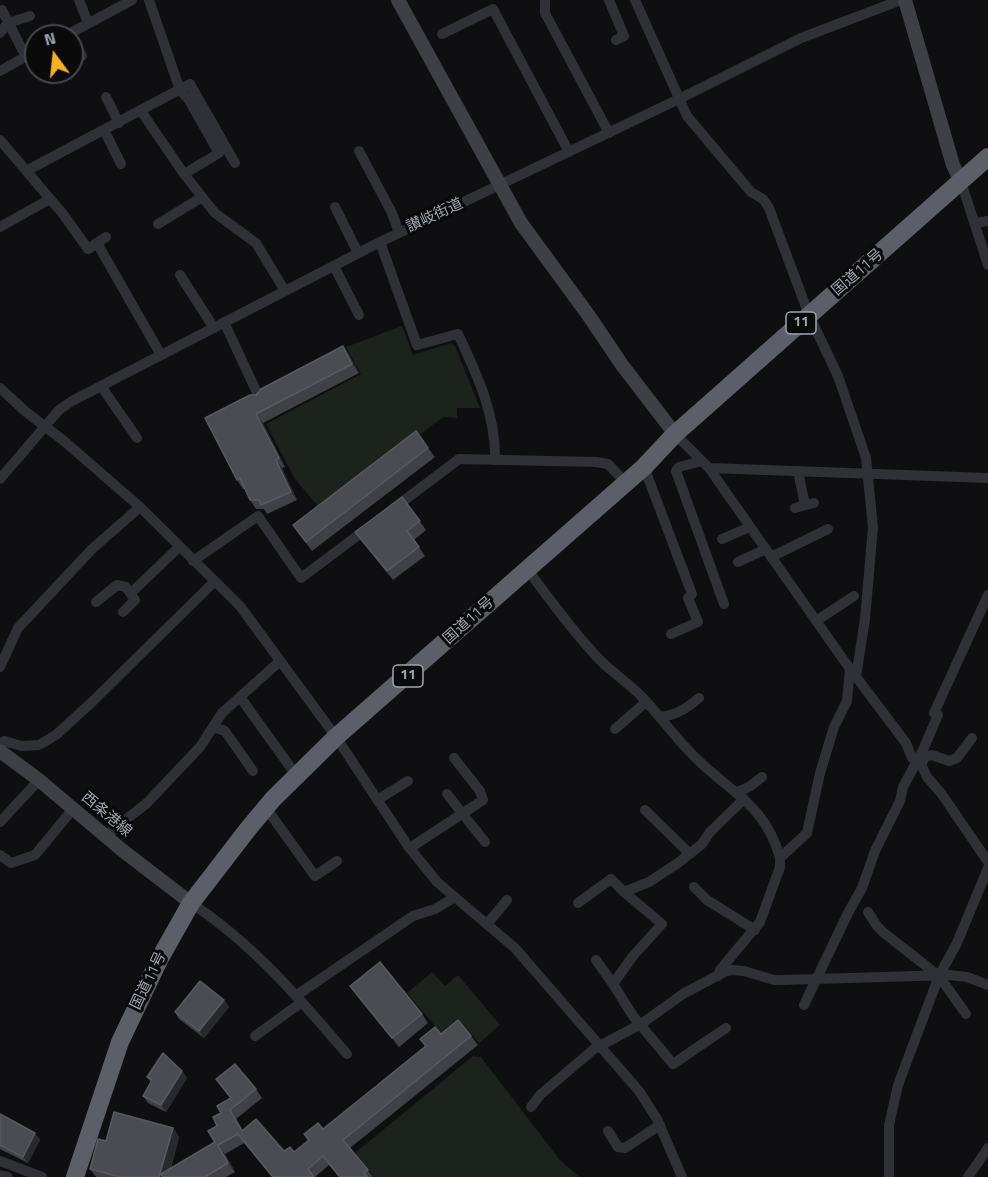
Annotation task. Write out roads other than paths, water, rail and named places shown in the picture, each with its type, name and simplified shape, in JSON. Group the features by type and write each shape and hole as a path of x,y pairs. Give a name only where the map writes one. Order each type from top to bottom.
{"highway":[{"name":"国道11号","path":"75,1177 120,1042 160,958 191,903 266,808 336,737 626,483 675,434 988,158"}],"street":[{"path":"79,0 88,23"},
{"path":"84,26 132,0"},
{"path":"150,0 180,90 189,100 219,153 183,174"},
{"path":"398,0 521,223 622,365 675,434 705,464 853,673 906,743 912,758 919,762 927,777 941,793 988,862"},
{"path":"545,0 545,13 609,133"},
{"path":"609,0 624,36 616,40"},
{"path":"635,0 687,116 751,192 762,199 769,208 809,315 846,399 866,458 873,527 865,619 847,701 834,727 820,773 807,833 780,858"},
{"path":"903,0 953,165 961,182 988,265"},
{"name":"讃岐街道","path":"0,479 59,410 72,401 380,242 801,38 903,0"},
{"path":"442,34 493,9 569,152"},
{"path":"2,10 8,23 24,45"},
{"path":"0,33 8,23 30,16"},
{"path":"0,71 24,58"},
{"path":"26,171 190,84 235,163"},
{"path":"106,97 119,123"},
{"path":"141,111 183,174 215,213 256,243 285,291"},
{"path":"104,130 121,164"},
{"path":"0,140 63,214 88,249 102,240 161,355"},
{"path":"359,151 392,213 399,233"},
{"path":"158,224 202,197"},
{"path":"0,227 50,199"},
{"path":"335,207 358,253"},
{"path":"975,223 988,221"},
{"path":"380,242 417,345 458,334 480,379 495,438 495,460"},
{"path":"334,266 359,315"},
{"path":"180,275 219,325 259,397"},
{"path":"101,386 137,438"},
{"path":"0,388 140,507 240,606 336,737 410,848 437,882 515,948 639,1091 660,1125 682,1177"},
{"path":"193,561 258,516 302,578 459,459 596,462 608,464 626,483"},
{"path":"724,604 676,471 679,467 705,464 798,471 988,478"},
{"path":"644,467 692,594 688,598 698,622 670,634"},
{"path":"798,471 805,505"},
{"path":"0,667 18,628 92,549 140,507"},
{"path":"683,527 695,523"},
{"path":"722,539 750,527"},
{"path":"738,562 769,553 828,529"},
{"path":"132,592 179,547"},
{"path":"527,569 583,642 646,702 699,762 741,796 759,814 768,828 780,858 780,867 760,922 727,961 718,976"},
{"path":"703,579 714,574"},
{"path":"1,743 22,746 39,744 56,735 215,581"},
{"path":"96,602 117,585 126,587 132,592 135,600 123,612"},
{"path":"804,1005 862,888 875,851 900,801 903,787 919,762 938,715 934,713 988,595"},
{"path":"816,621 854,596"},
{"path":"105,836 147,803 200,747 222,713 280,661"},
{"path":"240,698 296,776"},
{"path":"660,717 680,712 699,698"},
{"path":"615,729 646,702"},
{"path":"213,727 225,731 253,771"},
{"path":"919,762 932,755 949,761 957,758 972,738"},
{"name":"西条港線","path":"1,743 39,780 105,836 191,903"},
{"path":"410,848 483,800 480,791 454,758"},
{"path":"624,892 648,882 702,844 741,796 762,777"},
{"path":"0,822 39,780"},
{"path":"378,800 408,781"},
{"path":"447,795 485,842"},
{"path":"266,808 315,876 337,861"},
{"path":"0,855 11,864 35,855 73,809"},
{"path":"645,810 690,854"},
{"path":"889,1177 888,1143 892,1103 939,976 957,943 988,868"},
{"path":"578,903 611,879 662,924 633,956 613,984"},
{"path":"694,887 707,900 755,930"},
{"path":"255,1036 300,999 413,916 435,909 455,897"},
{"path":"487,924 507,900"},
{"path":"191,903 214,918 260,958 300,999 347,1054"},
{"path":"868,912 884,933 939,976 966,1014"},
{"path":"596,960 633,1016 673,1064 726,1028"},
{"path":"531,1107 540,1095 601,1045 640,1024 683,994 731,970 774,980 958,975 988,985"},
{"path":"608,1131 618,1147 625,1148 660,1125"},
{"path":"968,1177 988,1148"},
{"path":"3,1163 42,1177"},
{"path":"0,1175 8,1177"}]}
